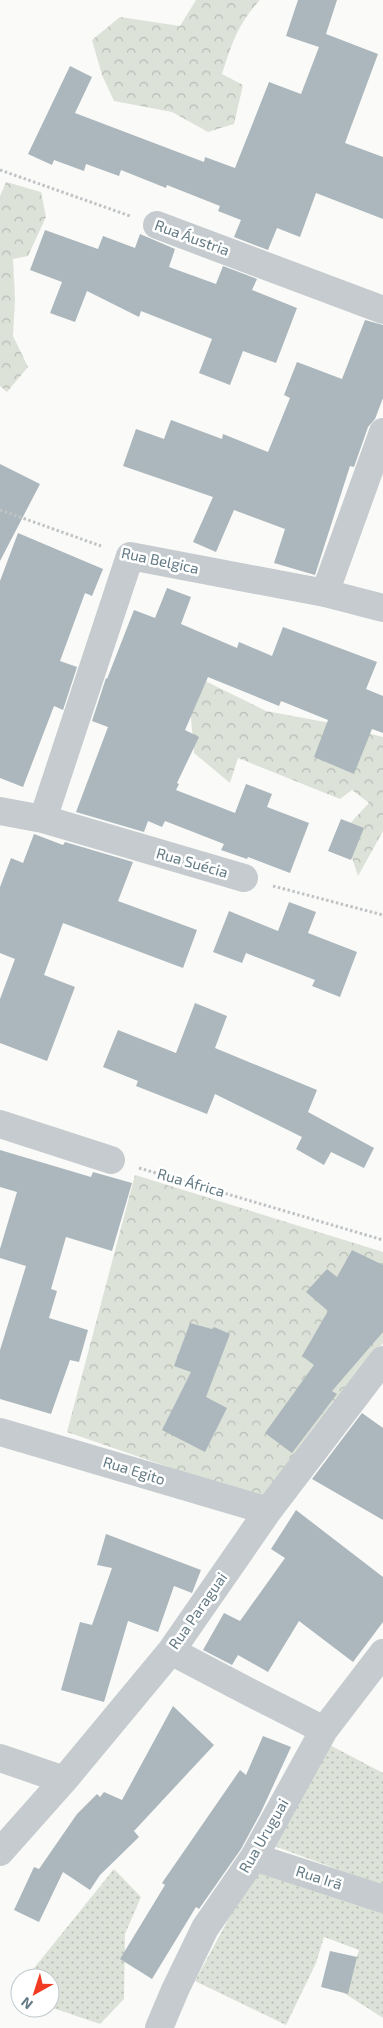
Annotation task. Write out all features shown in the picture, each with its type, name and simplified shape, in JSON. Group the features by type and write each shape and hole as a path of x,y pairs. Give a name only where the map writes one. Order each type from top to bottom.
{"street":[{"name":"Rua Áustria","path":"157,225 383,310"},
{"path":"383,432 326,593 383,608"},
{"path":"43,820 130,556"},
{"name":"Rua Belgica","path":"130,556 326,593"},
{"name":"Rua Suécia","path":"0,811 43,820 244,878"},
{"path":"0,1124 111,1160"},
{"name":"Rua Paraguai","path":"0,1852 64,1780 171,1650 268,1511 383,1360"},
{"name":"Rua Egito","path":"0,1432 268,1511"},
{"path":"171,1650 251,1694 324,1730"},
{"name":"Rua Uruguai","path":"159,2028 205,1928 254,1857 324,1730 383,1653"},
{"path":"0,1758 64,1780"},
{"name":"Rua Irã","path":"254,1857 383,1899"}],"path":[{"name":"Rua Áustria","path":"0,170 157,225"},
{"name":"Rua Belgica","path":"0,510 130,556"},
{"name":"Rua Suécia","path":"244,878 383,915"},
{"name":"Rua África","path":"111,1160 383,1240"}],"green space":[{"path":"196,0 260,0 246,17 236,34 222,74 243,85 234,124 208,132 172,112 114,101 102,75 92,40 120,17 180,26"},
{"path":"6,182 41,192 46,217 28,256 13,259 15,299 13,336 28,367 7,392 0,386 0,196"},
{"path":"187,672 266,711 325,722 383,737 383,831 358,876 343,831 369,803 352,790 340,799 238,758 230,783 194,753"},
{"path":"135,1175 383,1252 383,1343 261,1499 67,1432"},
{"path":"326,1743 383,1773 383,1886 274,1846"},
{"path":"114,1869 141,1897 125,1934 124,1999 100,2024 60,2010 60,1968 34,1968"},
{"path":"255,1870 383,1912 383,2018 344,1993 359,1950 324,1937 316,1963 286,2025 195,1981"}],"building":[{"path":"298,0 337,0 326,34 378,54 345,143 383,157 383,219 316,193 300,237 277,228 268,250 234,237 241,220 218,211 220,206 167,185 166,188 121,170 119,176 86,164 84,171 54,160 52,165 28,154 70,66 92,77 75,113 204,162 205,157 235,168 269,82 301,94 319,47 286,36"},
{"path":"45,230 98,249 103,236 135,248 140,234 175,249 169,267 216,284 223,266 257,279 252,290 297,308 276,363 243,351 230,385 199,373 212,339 141,311 139,317 87,291 75,322 50,313 62,282 30,270"},
{"path":"365,320 383,325 383,398 375,419 368,427 354,467 350,466 315,575 274,563 285,529 234,510 216,552 193,542 213,497 123,466 136,429 164,439 171,420 222,439 223,434 268,452 290,398 284,395 297,362 342,379"},
{"path":"0,464 40,484 0,561"},
{"path":"18,533 103,569 92,596 85,593 60,661 77,667 63,710 54,706 23,787 0,778 0,581"},
{"path":"167,588 191,597 181,624 237,648 239,642 272,656 283,627 377,662 366,689 383,696 383,733 372,729 354,774 314,757 328,720 281,701 279,706 208,677 185,730 199,737 177,783 179,784 176,790 235,813 246,784 272,794 267,807 309,823 290,873 248,857 247,859 221,850 224,844 165,821 162,827 148,821 144,832 76,812 108,727 92,721 106,678 134,610 155,618"},
{"path":"341,819 364,828 351,860 328,851"},
{"path":"34,834 63,845 65,842 133,862 118,901 197,930 183,968 63,923 44,975 75,987 47,1061 0,1043 0,999 15,959 0,953 0,887 11,858 23,863"},
{"path":"289,902 316,912 308,933 357,952 340,997 312,986 315,980 246,953 242,963 213,952 229,911 278,931"},
{"path":"195,1003 227,1016 215,1048 317,1090 308,1112 374,1148 364,1168 331,1152 324,1165 296,1149 302,1137 215,1094 207,1114 136,1086 138,1081 103,1067 118,1030 176,1053"},
{"path":"0,1150 91,1177 93,1172 132,1183 112,1251 66,1237 51,1289 57,1291 49,1318 88,1330 79,1362 70,1360 51,1414 0,1399 0,1350 26,1266 0,1258 0,1249 17,1192 0,1187"},
{"path":"352,1250 383,1265 383,1332 332,1391 337,1394 292,1453 265,1433 314,1365 302,1356 328,1311 306,1292 327,1269 337,1277"},
{"path":"190,1323 212,1329 214,1327 230,1334 206,1397 227,1408 205,1452 162,1430 191,1372 174,1366"},
{"path":"362,1413 383,1428 383,1520 312,1479"},
{"path":"296,1510 383,1577 383,1622 353,1662 299,1621 268,1672 238,1655 232,1665 203,1650 224,1613 240,1621 285,1558 271,1549"},
{"path":"106,1534 201,1570 192,1593 174,1586 158,1632 128,1621 104,1702 61,1690 80,1622 92,1625 112,1568 97,1565"},
{"path":"173,1706 214,1745 134,1831 139,1837 100,1875 90,1890 63,1872 39,1922 14,1910 34,1867 39,1869 77,1814 97,1794 100,1797 104,1792 122,1800"},
{"path":"263,1736 291,1747 261,1812 241,1849 199,1909 196,1907 152,1979 120,1959 165,1885 162,1883 240,1770 246,1775"},
{"path":"330,1951 357,1957 348,1994 321,1987"}]}
